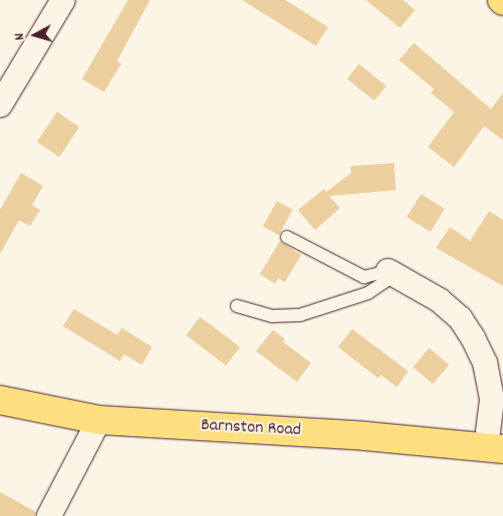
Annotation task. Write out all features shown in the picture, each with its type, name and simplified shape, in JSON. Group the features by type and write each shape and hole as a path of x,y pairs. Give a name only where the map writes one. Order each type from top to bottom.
{"main road":[{"name":"Barnston Road","path":"0,400 99,420 365,436 494,448"}],"street":[{"path":"0,105 63,0"},
{"path":"392,273 439,300 460,318 473,338 485,363 492,400 494,448"},
{"path":"49,516 99,420"}],"lane":[{"path":"288,237 364,277 392,273"},
{"path":"237,306 274,316 300,315 368,293 392,273"}],"building":[{"path":"128,0 150,0 117,61 121,64 104,92 82,79"},
{"path":"242,0 285,0 328,27 316,46"},
{"path":"366,0 403,0 415,10 400,28"},
{"path":"414,43 491,109 503,93 503,140 484,126 454,167 428,147 454,112 431,93 434,89 399,60"},
{"path":"359,64 386,86 374,101 347,79"},
{"path":"57,112 79,127 59,157 37,142"},
{"path":"394,163 396,190 329,196 340,208 315,230 298,210 324,189 326,192 351,173 351,166"},
{"path":"21,173 43,186 32,205 40,210 30,226 19,220 0,254 0,210"},
{"path":"421,194 445,209 430,232 407,217"},
{"path":"277,201 293,210 279,235 263,226"},
{"path":"489,211 503,220 503,286 436,248 450,227 470,241"},
{"path":"280,241 301,255 285,282 278,278 275,284 260,274"},
{"path":"74,309 117,335 122,328 152,347 142,365 124,354 120,361 63,326"},
{"path":"200,317 240,347 226,365 186,335"},
{"path":"352,329 408,371 397,387 381,375 378,378 338,347"},
{"path":"273,330 285,339 283,342 311,363 297,382 256,351"},
{"path":"429,348 449,365 433,384 413,367"},
{"path":"0,492 36,512 35,516 0,516"}]}
